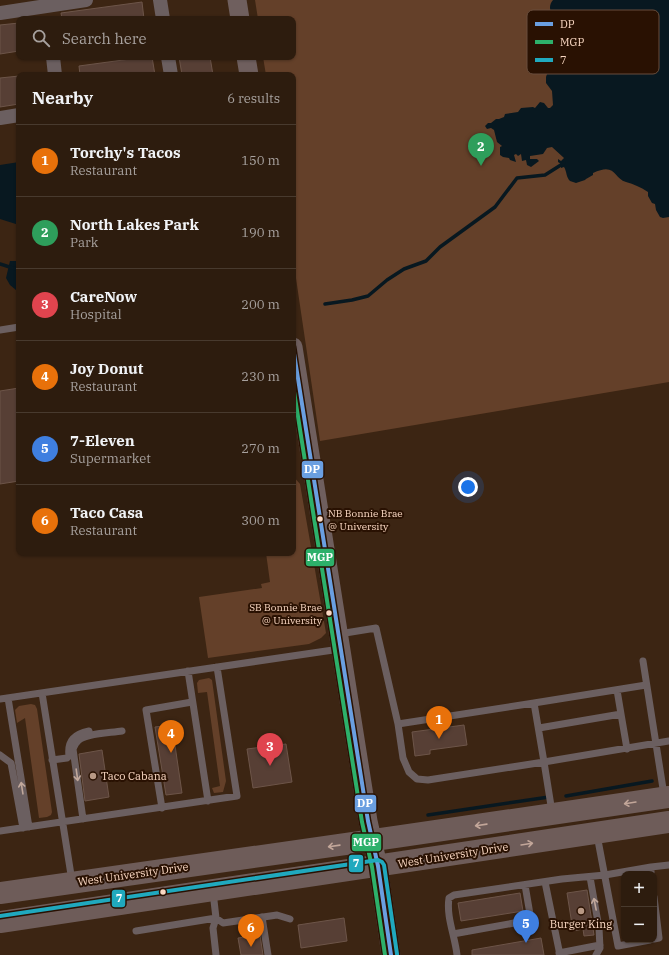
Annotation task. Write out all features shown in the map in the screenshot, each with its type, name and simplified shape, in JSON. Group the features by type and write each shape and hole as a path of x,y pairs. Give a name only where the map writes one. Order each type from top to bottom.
{"main road":[{"path":"237,0 240,16"},
{"path":"246,60 248,72"},
{"path":"296,366 372,840 378,866 391,955"},
{"name":"West University Drive","path":"0,893 553,815 667,797"},
{"name":"West University Drive","path":"0,922 669,822"},
{"path":"0,902 31,889"}],"street":[{"path":"0,13 45,8 86,0"},
{"path":"160,0 162,16"},
{"path":"53,60 55,72"},
{"path":"168,60 170,72"},
{"path":"0,118 16,115"}],"lane":[{"path":"0,330 16,327"},
{"path":"26,828 4,698 217,667 340,642 376,628 398,724 403,758 409,772 417,779 428,780 669,741"},
{"path":"643,661 655,744 667,797"},
{"path":"0,831 237,796 217,667"},
{"path":"188,671 208,801"},
{"path":"398,724 646,685"},
{"path":"617,690 626,748"},
{"path":"42,693 73,883"},
{"path":"162,808 146,710 192,702"},
{"path":"534,703 553,815"},
{"path":"539,728 621,714"},
{"path":"52,760 69,756 69,744 73,738 80,734 121,729 87,736 78,740 73,749 83,819"},
{"path":"0,754 11,763 26,828"},
{"path":"596,833 618,946 634,943"},
{"path":"651,871 669,865"},
{"path":"457,955 448,908 449,898 454,895 545,882 621,874"},
{"path":"590,877 599,928 600,948 596,955"},
{"path":"545,882 559,954 600,945"},
{"path":"454,934 531,920 526,885"},
{"path":"212,890 216,918 213,928 216,955"},
{"path":"136,932 216,918 223,923 277,915 290,920"},
{"path":"262,917 268,955"},
{"path":"657,922 659,938 657,938"}],"shaded area":[{"path":"255,0 669,0 669,382 320,441 296,278 296,72 266,72 264,60 296,60 296,16 258,16"},
{"path":"296,479 300,484 326,633 321,638 309,644 208,658 199,597 262,588 261,584 270,582 266,556 296,556"},
{"path":"209,678 212,680 226,781 223,792 214,793 212,788 220,786 207,692 198,693 197,683 199,680"},
{"path":"31,704 35,705 37,709 52,812 51,815 47,817 39,818 25,718 17,723 15,710 19,706"}],"water":[{"path":"553,0 669,0 669,217 660,217 656,210 655,204 652,203 648,196 648,192 622,180 610,170 600,170 593,173 593,175 585,180 576,183 570,181 564,167 561,168 561,164 558,162 558,159 561,161 564,158 552,147 547,148 543,154 530,156 530,159 537,159 539,161 531,167 527,165 526,160 522,161 521,154 518,156 516,154 514,155 516,162 500,155 500,147 502,146 497,142 494,130 491,128 487,129 485,126 496,119 504,117 505,114 518,112 521,108 535,108 540,102 544,103 548,108 550,108 553,105 552,91 546,83 547,74 659,74 659,10 550,10 551,3"},
{"path":"16,162 16,224 0,219 0,165"},
{"path":"10,261 16,261 16,290 10,285 6,278"}],"building":[{"path":"142,2 144,16 62,16 61,13"},
{"path":"16,23 16,51 0,54 0,25"},
{"path":"123,60 152,60 154,72 80,72 79,66"},
{"path":"180,60 210,60 212,72 182,72"},
{"path":"16,76 16,104 0,107 0,78"},
{"path":"16,388 16,481 0,484 0,391"},
{"path":"172,725 182,793 166,795 155,727"},
{"path":"464,725 467,745 430,750 430,754 415,756 412,732"},
{"path":"286,744 292,782 253,788 247,749"},
{"name":"Taco Cabana","path":"102,750 109,797 85,801 79,754"},
{"name":"Burger King","path":"587,890 594,935 584,936 583,929 573,931 567,893"},
{"path":"520,893 523,911 461,921 458,903"},
{"path":"344,918 347,941 301,948 298,925"},
{"path":"260,935 263,955 241,955 238,938"},
{"path":"541,938 544,955 472,955 472,950"}],"waterway":[{"path":"325,304 368,296 387,280 404,269 426,261 440,247 495,207 517,178 545,175 564,163"},
{"path":"0,264 16,269"},
{"path":"566,796 652,781"},
{"path":"428,815 549,797"}],"transit line":[{"name":"DP","path":"296,366 368,821 378,866 391,955"},
{"name":"MGP","path":"296,404 362,822 372,867 385,955"},
{"name":"7","path":"0,916 378,860 384,865 397,954"}],"place":[{"name":"North Lakes Park","path":"481,166"},
{"name":"NB Bonnie Brae @ University","path":"320,519"},
{"name":"SB Bonnie Brae @ University","path":"329,613"},
{"name":"Torchy's Tacos","path":"439,739"},
{"name":"Joy Donut","path":"171,753"},
{"name":"CareNow","path":"270,766"},
{"name":"Taco Cabana","path":"93,776"},
{"name":"Burger King","path":"581,911"},
{"name":"7-Eleven","path":"526,943"},
{"name":"Taco Casa","path":"251,947"}]}
